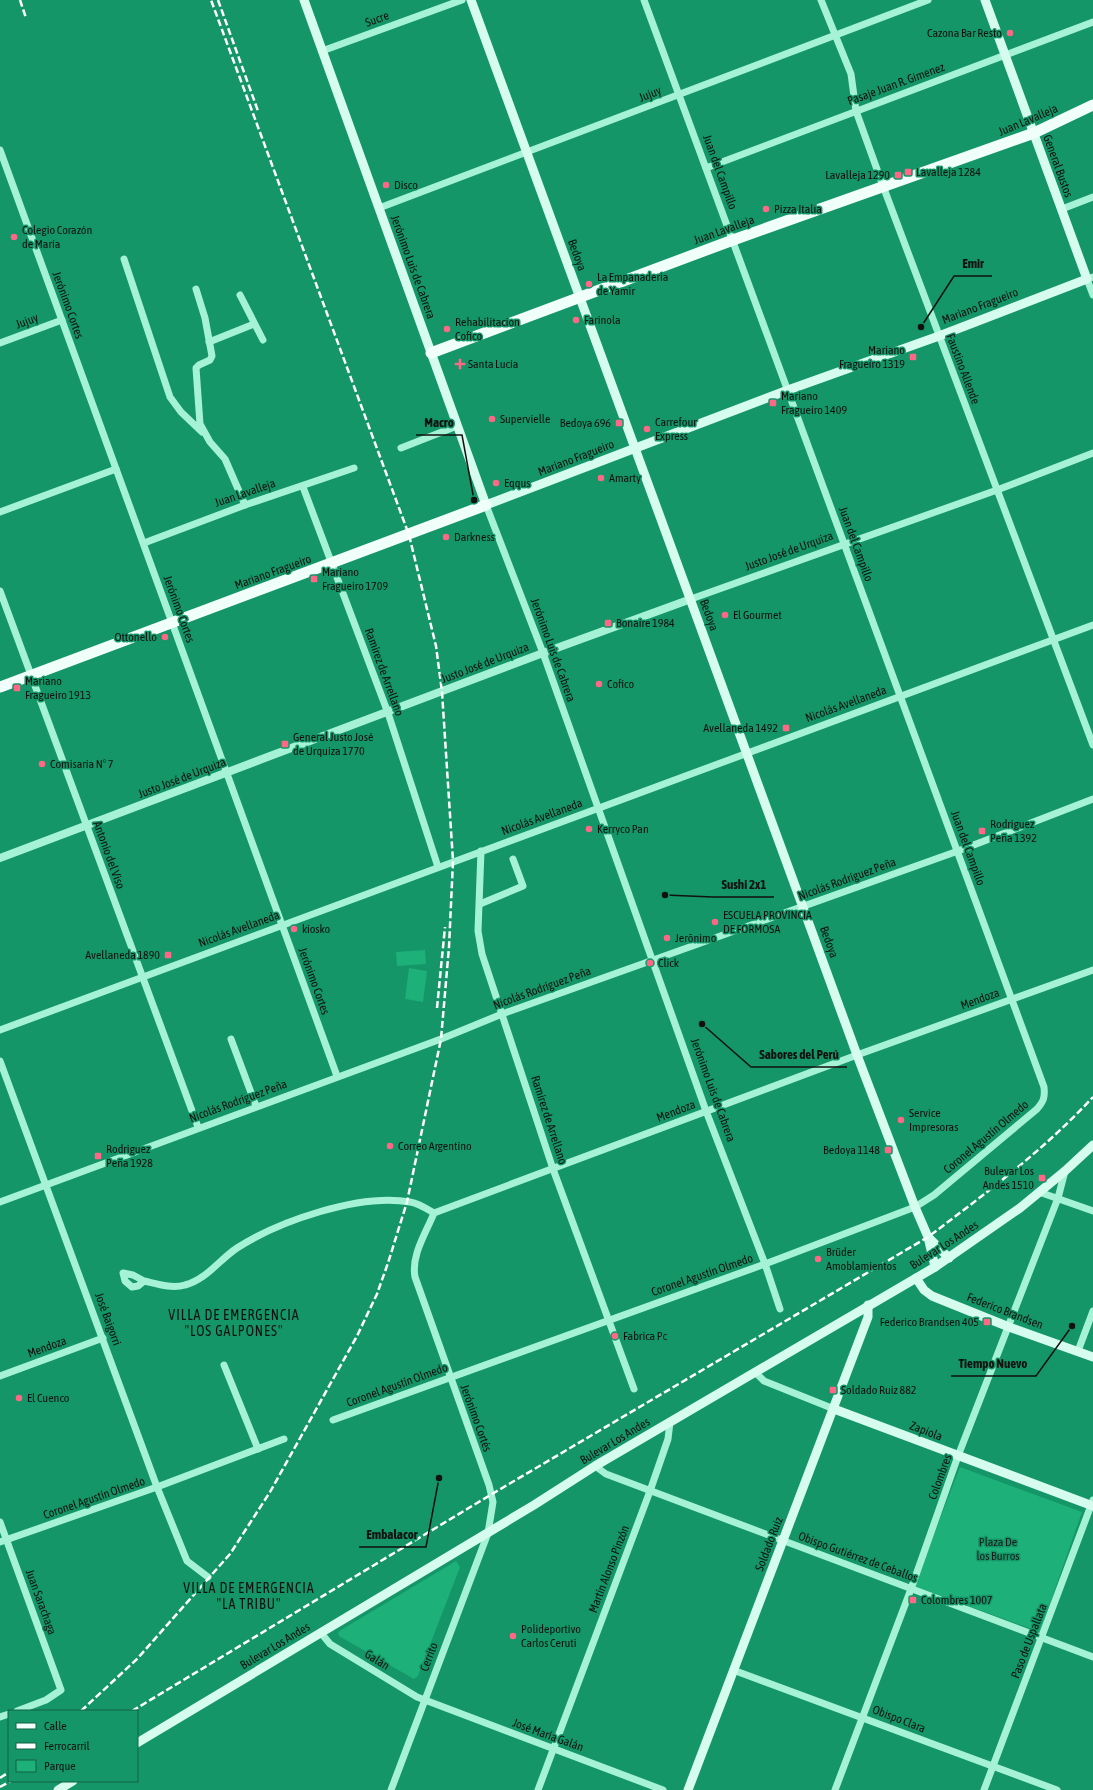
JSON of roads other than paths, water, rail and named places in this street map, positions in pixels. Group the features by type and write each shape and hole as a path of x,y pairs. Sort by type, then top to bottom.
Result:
{"main road":[{"name":"Jerónimo Luis de Cabrera","path":"304,0 486,506"},
{"name":"Bedoya","path":"471,0 858,1055 915,1207 928,1237 935,1267"},
{"name":"General Bustos","path":"985,0 1062,209 1090,278"},
{"name":"Juan Lavalleja","path":"431,353 733,240 1034,133 1093,105"},
{"name":"Mariano Fragueiro","path":"0,687 332,564 788,390 939,336 1090,278"},
{"name":"Bulevar Los Andes","path":"138,1742 488,1533 595,1466 935,1267 1020,1208 1065,1171 1093,1145"},
{"name":"Bedoya","path":"928,1237 949,1258"},
{"name":"Federico Brandsen","path":"916,1278 924,1290 932,1296 1009,1327 1093,1357"},
{"name":"Soldado Ruiz","path":"688,1790 834,1409 868,1317 868,1305"},
{"name":"Zapiola","path":"834,1409 958,1456 1092,1504"},
{"path":"58,1790 71,1782"}],"street":[{"name":"Sucre","path":"322,50 462,0"},
{"name":"Juan del Campillo","path":"644,0 958,851 1044,1087 1045,1096"},
{"name":"Faustino Allende","path":"821,0 851,74 856,111 883,186 1093,745"},
{"name":"Jujuy","path":"379,208 928,0"},
{"name":"Pasaje Juan R. Gimenez","path":"706,168 1093,22"},
{"name":"Jerónimo Cortes","path":"0,150 3,169 62,320 337,1076"},
{"path":"1062,209 1093,197"},
{"path":"124,259 170,397 181,412 205,435"},
{"name":"General Bustos","path":"1090,278 1093,295"},
{"path":"196,289 205,318 212,356 210,360 196,368 200,424 213,447 225,459 245,505"},
{"path":"240,295 263,340"},
{"name":"Jujuy","path":"0,343 62,320"},
{"path":"209,342 254,324"},
{"path":"401,448 458,426"},
{"name":"Justo José de Urquiza","path":"0,858 227,774 543,653 997,490 1093,453"},
{"name":"Juan Lavalleja","path":"144,543 245,505 354,468"},
{"path":"0,512 116,469"},
{"name":"Ramírez de Arrellano","path":"303,486 388,713 438,867"},
{"name":"Jerónimo Luis de Cabrera","path":"486,506 543,653 706,1111 766,1264 780,1309"},
{"name":"Antonio del Viso","path":"0,591 198,1127"},
{"name":"Nicolás Avellaneda","path":"0,1030 1093,625"},
{"name":"Nicolás Rodríguez Peña","path":"0,1202 198,1127 440,1039 502,1014 958,851 1093,799"},
{"name":"Ramírez de Arrellano","path":"481,851 479,941 482,954 553,1169 634,1389"},
{"path":"480,904 523,886 514,858"},
{"name":"Mendoza","path":"434,1213 706,1111 1093,970"},
{"path":"231,1039 256,1106"},
{"name":"José Baigorri","path":"0,1060 157,1487 187,1561 208,1577"},
{"name":"Coronel Agustín Olmedo","path":"333,1420 766,1264 915,1207 934,1195 1037,1109 1043,1102 1045,1096"},
{"name":"Colombres","path":"835,1790 911,1589 958,1456 1058,1198 1065,1171"},
{"path":"1039,1192 1093,1211"},
{"path":"144,1281 174,1287 186,1285 203,1277 236,1249 260,1234 314,1214 358,1203 384,1200 411,1202 434,1213"},
{"name":"Jerónimo Cortés","path":"434,1213 416,1255 413,1266 415,1277 492,1494 492,1516 488,1533"},
{"path":"1078,1351 1093,1311"},
{"name":"Mendoza","path":"0,1376 103,1338"},
{"path":"224,1364 258,1449"},
{"name":"Zapiola","path":"755,1372 764,1381 834,1409"},
{"name":"Martín Alonso Pinzón","path":"538,1790 650,1491 668,1438 670,1422"},
{"name":"Coronel Agustín Olmedo","path":"4,1541 157,1487 284,1439"},
{"name":"Obispo Gutiérrez de Ceballos","path":"595,1466 606,1474 650,1491 1093,1657"},
{"name":"Paso de Uspallata","path":"984,1790 1092,1504"},
{"name":"Juan Sarachaga","path":"0,1522 4,1541 61,1690 46,1700 20,1710"},
{"name":"Cerrito","path":"391,1790 488,1533"},
{"name":"Galán","path":"321,1633 330,1644 416,1697 425,1701"},
{"name":"Obispo Clara","path":"733,1670 1057,1790"},
{"name":"José María Galán","path":"425,1701 663,1790"}],"railway":[{"path":"20,0 26,18"},
{"path":"82,1710 137,1659 230,1554 270,1492 357,1336 377,1294 407,1202 441,1039 449,947 453,861 442,692 436,646 409,535 211,0"},
{"path":"218,0 258,111"},
{"path":"437,1008 445,927"},
{"path":"134,1710 492,1494 928,1237 1014,1171 1055,1135 1093,1097"},
{"path":"0,1778 8,1773"},
{"path":"0,1787 9,1782"}],"place":[{"name":"Cazona Bar Resto","path":"1010,33"},
{"name":"Lavalleja 1284","path":"908,172"},
{"name":"Lavalleja 1290","path":"898,175"},
{"name":"Disco","path":"386,185"},
{"name":"Pizza Italia","path":"766,209"},
{"name":"Colegio Corazón de María","path":"14,237"},
{"name":"La Empanadería de Yamir","path":"589,284"},
{"name":"Farinola","path":"576,320"},
{"name":"Emir","path":"921,327"},
{"name":"Rehabilitacion Cofico","path":"447,329"},
{"name":"Mariano Fragueiro 1319","path":"913,357"},
{"name":"Santa Lucía","path":"460,364"},
{"name":"Mariano Fragueiro 1409","path":"773,403"},
{"name":"Supervielle","path":"492,419"},
{"name":"Bedoya 696","path":"619,423"},
{"name":"Carrefour Express","path":"647,429"},
{"name":"Amarty","path":"601,478"},
{"name":"Eqqus","path":"496,483"},
{"name":"Macro","path":"474,500"},
{"name":"Darkness","path":"446,537"},
{"name":"Mariano Fragueiro 1709","path":"314,579"},
{"name":"El Gourmet","path":"725,615"},
{"name":"Bonaire 1984","path":"608,623"},
{"name":"Ottonello","path":"165,637"},
{"name":"Cofico","path":"599,684"},
{"name":"Mariano Fragueiro 1913","path":"17,688"},
{"name":"Avellaneda 1492","path":"786,728"},
{"name":"General Justo José de Urquiza 1770","path":"285,744"},
{"name":"Comisaría N° 7","path":"42,764"},
{"name":"Kerryco Pan","path":"589,829"},
{"name":"Rodriguez Peña 1392","path":"982,831"},
{"name":"Sushi 2x1","path":"665,895"},
{"name":"ESCUELA PROVINCIA DE FORMOSA","path":"715,922"},
{"name":"kiosko","path":"294,929"},
{"name":"Jerōnimo","path":"667,938"},
{"name":"Avellaneda 1890","path":"168,955"},
{"name":"Click","path":"650,963"},
{"name":"Sabores del Perú","path":"702,1024"},
{"name":"Service Impresoras","path":"901,1120"},
{"name":"Correo Argentino","path":"390,1146"},
{"name":"Bedoya 1148","path":"888,1150"},
{"name":"Rodriguez Peña 1928","path":"98,1156"},
{"name":"Bulevar Los Andes 1510","path":"1042,1178"},
{"name":"Brüder Amoblamientos","path":"818,1259"},
{"name":"Federico Brandsen 405","path":"987,1322"},
{"name":"Tiempo Nuevo","path":"1072,1326"},
{"name":"Fabrica Pc","path":"615,1336"},
{"name":"Soldado Ruiz 882","path":"833,1390"},
{"name":"El Cuenco","path":"19,1398"},
{"name":"Embalacor","path":"439,1478"},
{"name":"Colombres 1007","path":"913,1600"},
{"name":"Polideportivo Carlos Ceruti","path":"513,1636"}],"district":[{"name":"VILLA DE EMERGENCIA \"LOS GALPONES\"","path":"234,1324"},
{"name":"VILLA DE EMERGENCIA \"LA TRIBU\"","path":"249,1596"}],"park label":[{"name":"Plaza De los Burros","path":"998,1549"}]}
